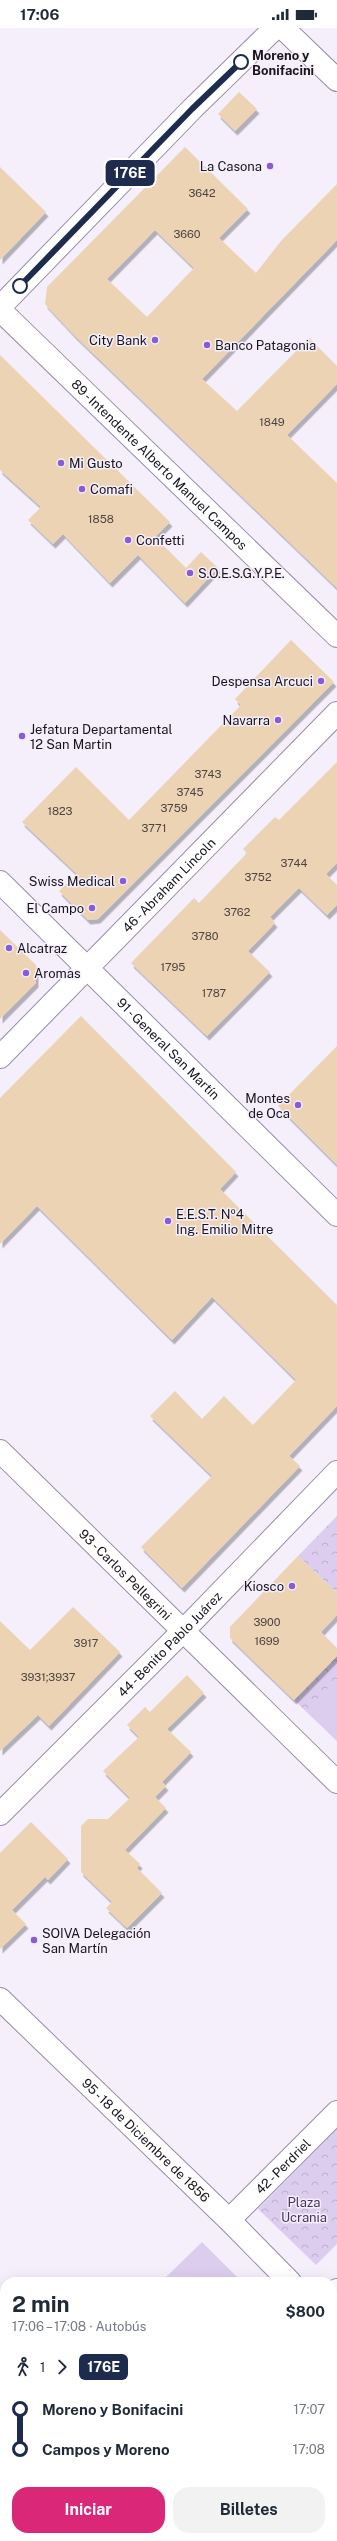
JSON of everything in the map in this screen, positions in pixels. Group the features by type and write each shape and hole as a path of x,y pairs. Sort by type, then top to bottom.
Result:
{"street":[{"path":"0,308 192,109 275,28"},
{"path":"283,28 337,80"},
{"name":"89 - Intendente Alberto Manuel Campos","path":"0,308 337,636"},
{"name":"46 - Abraham Lincoln","path":"0,1057 337,714"},
{"name":"91 - General San Martín","path":"0,882 337,1215"},
{"name":"93 - Carlos Pellegrini","path":"0,1451 184,1630 337,1782"},
{"name":"44 - Benito Pablo Juárez","path":"0,1814 184,1630 337,1472"},
{"name":"95 - 18 de Diciembre de 1856","path":"0,1999 229,2220 285,2277"},
{"name":"42 - Perdriel","path":"229,2220 337,2112"}],"green space":[{"path":"337,1516 337,1593 298,1556"},
{"path":"337,1656 337,1741 294,1700"},
{"path":"337,1679 337,1741 306,1710"},
{"name":"Plaza Ucrania","path":"337,2129 337,2244 316,2265 258,2209"},
{"path":"202,2242 237,2277 166,2277"}],"building":[{"path":"239,92 257,109 235,131 218,114"},
{"path":"185,147 248,209 219,238 256,273 281,241 337,184 337,240 202,379 237,411 309,338 337,366 337,384 287,435 337,483 337,588 74,335 45,304 47,287","holes":["155,230 194,268 147,317 107,279"]},
{"path":"0,167 46,212 0,260"},
{"path":"0,355 170,522 155,537 186,568 201,552 218,568 185,603 138,555 110,583 63,534 53,544 28,520 41,507 0,470"},
{"path":"291,640 334,682 98,919 88,920 59,891 77,874 22,822 76,767 129,820 241,705 235,699"},
{"path":"337,762 337,863 326,874 337,885 337,905 327,915 299,888 270,917 275,923 248,951 270,972 207,1036 131,963 194,898 199,903 247,853 243,849 275,817 279,820"},
{"path":"0,930 36,965 36,983 0,1019"},
{"name":"E.E.S.T. Nº4 Ing. Emilio Mitre","path":"81,1016 236,1172 220,1189 337,1305 337,1406 289,1456 300,1466 182,1588 141,1547 212,1476 150,1416 175,1391 202,1419 224,1396 253,1425 296,1380 212,1297 172,1340 37,1206 0,1244 0,1098"},
{"path":"337,1046 337,1165 278,1106"},
{"path":"298,1556 337,1593 337,1615 321,1632 337,1648 337,1656 294,1700 230,1638 230,1627"},
{"path":"73,1607 120,1652 49,1726 38,1715 0,1751 0,1621 30,1650"},
{"path":"187,1675 204,1693 167,1729 191,1752 162,1782 166,1786 155,1797 166,1808 125,1850 140,1864 137,1868 162,1893 127,1928 106,1908 112,1902 81,1872 81,1826 88,1819 108,1819 130,1798 103,1771 139,1737 127,1725 145,1707 150,1712"},
{"path":"31,1822 68,1859 48,1880 45,1877 12,1910 26,1924 0,1949 0,1853"}],"bus line":[{"name":"176E","path":"20,286 192,109 241,62"}],"place":[{"name":"Moreno y Bonifacini","path":"241,62"},
{"name":"La Casona","path":"270,166"},
{"name":"City Bank","path":"155,340"},
{"name":"Banco Patagonia","path":"207,345"},
{"name":"Mi Gusto","path":"61,463"},
{"name":"Comafi","path":"82,489"},
{"name":"Confetti","path":"128,540"},
{"name":"S.O.E.S.G.Y.P.E.","path":"190,573"},
{"name":"Despensa Arcuci","path":"321,681"},
{"name":"Navarra","path":"278,720"},
{"name":"Jefatura Departamental 12 San Martin","path":"22,736"},
{"name":"Swiss Medical","path":"123,881"},
{"name":"El Campo","path":"92,908"},
{"name":"Alcatraz","path":"9,948"},
{"name":"Aromas","path":"26,973"},
{"name":"Montes de Oca","path":"298,1105"},
{"name":"E.E.S.T. Nº4 Ing. Emilio Mitre","path":"168,1221"},
{"name":"Kiosco","path":"292,1586"},
{"name":"SOIVA Delegación San Martín","path":"34,1940"}]}
